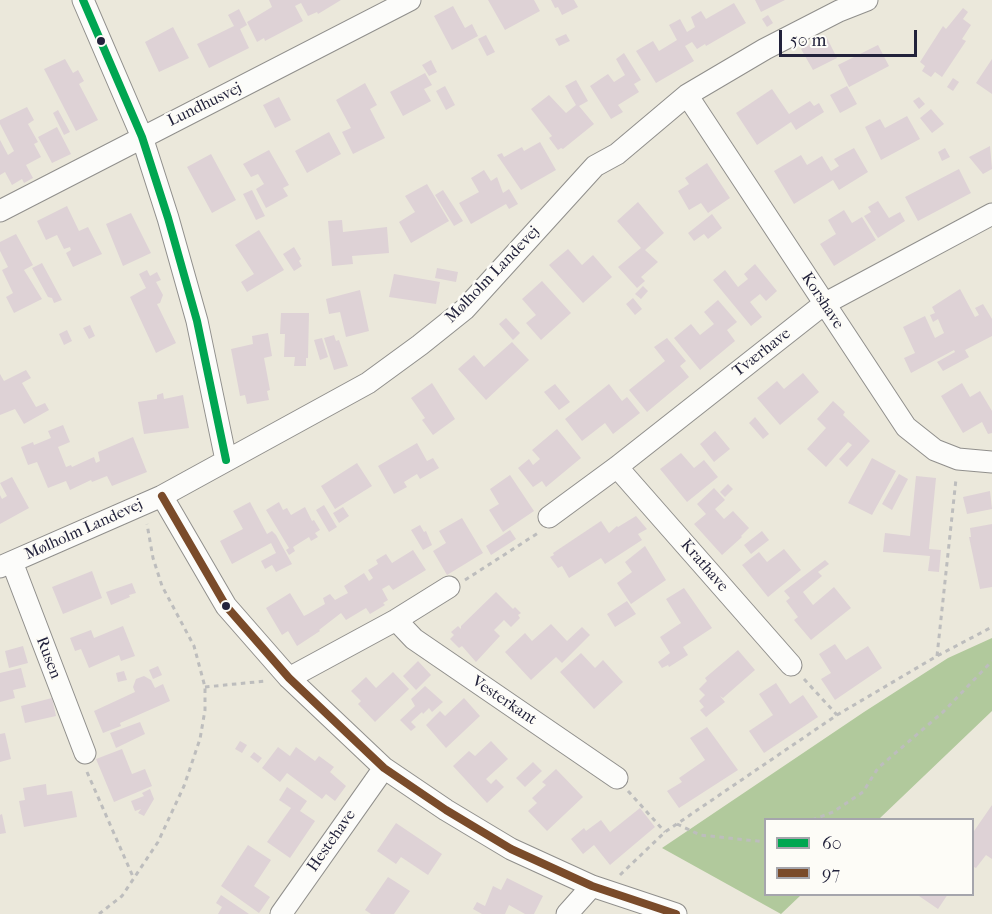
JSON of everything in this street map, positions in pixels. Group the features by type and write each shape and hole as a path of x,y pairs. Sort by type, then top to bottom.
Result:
{"street":[{"path":"83,0 142,137 168,218 197,321 226,460"},
{"name":"Lundhusvej","path":"0,211 410,0"},
{"name":"Mølholm Landevej","path":"6,564 153,500 368,383 465,309 595,166 617,154 687,95 837,5 867,0"},
{"name":"Korshave","path":"687,95 906,428 935,450 958,459 992,462"},
{"name":"Tværhave","path":"549,517 617,468 824,304 992,214"},
{"name":"Krathave","path":"617,468 791,665"},
{"path":"153,500 226,606 289,678 384,768 446,810 511,849 592,886 676,914"},
{"name":"Rusen","path":"6,564 85,753"},
{"path":"289,678 396,620 449,586"},
{"name":"Vesterkant","path":"396,620 414,639 617,778"},
{"name":"Hestehave","path":"281,914 384,768"},
{"path":"567,914 592,886"}],"path":[{"path":"938,656 958,459"},
{"path":"99,914 122,896 158,842 184,786 200,739 205,710 205,687 194,646 162,586 153,558 153,500"},
{"path":"449,586 458,584 541,531 549,517"},
{"path":"592,886 615,880 665,832 837,715 992,627"},
{"path":"815,818 833,812 863,792 878,768 943,712 992,662"},
{"path":"791,665 837,715"},
{"path":"205,687 289,678"},
{"path":"85,753 83,761 134,879"},
{"path":"617,778 665,832"},
{"path":"677,824 699,835 764,842"}],"green space":[{"path":"992,638 992,711 880,818 764,818 764,896 800,896 781,914 662,848 864,712 948,658"}],"building":[{"path":"269,0 341,0 318,14 317,12 308,16 301,3 295,6 303,21 265,41 264,38 257,42 247,22 272,7"},
{"path":"488,0 534,0 540,11 505,30"},
{"path":"551,0 574,0 578,7 562,15"},
{"path":"755,0 785,0 761,12"},
{"path":"734,3 746,23 706,46 705,44 697,49 692,42 685,46 694,61 656,83 636,51 653,41 659,51 677,40 669,25 680,19 687,32 695,27 691,17 701,11 706,19"},
{"path":"453,6 465,28 472,24 478,36 452,50 434,16"},
{"path":"963,8 968,12 963,19 971,25 962,39 966,41 942,77 935,72 931,77 922,71 925,66 920,62 943,26 946,29"},
{"path":"239,9 247,25 240,29 249,48 209,68 197,44 234,26 228,15"},
{"path":"768,15 773,23 767,27 762,19"},
{"path":"173,27 189,58 159,72 145,42"},
{"path":"566,34 570,41 559,46 555,39"},
{"path":"486,35 495,52 487,56 478,39"},
{"path":"826,36 837,58 813,70 801,49"},
{"path":"878,45 889,66 849,87 838,65"},
{"path":"624,53 641,80 634,84 639,92 618,105 623,112 611,119 590,86 608,74 614,82 625,75 616,59"},
{"path":"65,59 73,73 78,70 84,81 79,84 98,120 76,131 44,69"},
{"path":"992,59 992,94 976,83"},
{"path":"431,60 437,72 429,76 422,65"},
{"path":"425,73 432,85 424,89 431,101 403,116 390,92"},
{"path":"953,78 959,82 953,91 947,87"},
{"path":"576,80 588,101 579,106 594,124 563,149 558,150 549,138 552,136 531,109 549,95 566,113 576,105 565,86"},
{"path":"365,83 377,105 370,109 385,138 353,154 342,132 351,128 336,100"},
{"path":"445,86 455,105 446,110 436,91"},
{"path":"847,86 857,104 840,113 830,95"},
{"path":"772,89 789,114 810,101 814,106 819,103 824,112 796,130 791,122 757,145 736,113"},
{"path":"279,97 291,120 275,128 263,105"},
{"path":"919,97 925,104 919,109 913,101"},
{"path":"27,107 34,120 28,124 38,142 34,144 41,157 26,165 33,178 24,183 22,179 12,185 5,172 0,175 0,140 8,155 14,151 0,120"},
{"path":"931,109 944,124 932,133 920,118"},
{"path":"58,110 70,132 64,135 53,113"},
{"path":"907,116 920,139 881,160 865,127 880,119 885,128"},
{"path":"57,127 71,154 52,163 38,137"},
{"path":"329,132 341,154 307,173 295,151"},
{"path":"540,142 556,170 521,190 497,155 502,153 504,157 522,147 524,151"},
{"path":"990,146 992,169 983,174 969,157"},
{"path":"854,148 868,172 839,190 833,180 794,204 774,171 801,155 807,165 822,156 831,171 839,166 834,159"},
{"path":"945,148 950,157 942,161 938,152"},
{"path":"269,150 289,185 283,188 288,196 266,208 256,189 264,184 258,174 251,177 243,164"},
{"path":"211,154 236,200 212,213 187,167"},
{"path":"707,163 730,198 708,213 701,203 689,210 678,191 689,184 685,178"},
{"path":"959,169 971,193 918,221 905,197"},
{"path":"484,170 491,181 497,177 503,193 509,189 518,204 509,209 506,204 471,224 459,203 479,192 471,178"},
{"path":"427,184 449,221 411,243 399,222 415,212 405,196"},
{"path":"252,190 265,216 256,220 243,194"},
{"path":"443,190 463,221 454,226 435,195"},
{"path":"878,201 889,218 900,212 905,221 878,238 864,216 871,212 868,207"},
{"path":"638,202 664,233 645,250 658,262 641,277 645,281 637,288 618,267 641,248 617,221"},
{"path":"67,206 79,231 88,227 102,254 73,267 66,253 71,250 70,247 64,249 57,235 46,240 37,221"},
{"path":"844,210 852,223 862,217 876,240 834,266 820,244 836,234 828,220"},
{"path":"131,213 151,253 123,266 106,224"},
{"path":"712,214 722,228 708,239 704,234 694,241 688,233"},
{"path":"342,220 343,232 387,227 389,253 352,256 353,264 332,266 328,221"},
{"path":"259,230 284,270 247,292 241,282 254,274 235,245"},
{"path":"16,234 33,265 24,270 42,299 14,313 6,297 13,293 2,270 8,267 0,251 0,242"},
{"path":"294,247 302,266 294,271 283,254"},
{"path":"568,249 582,265 593,255 612,277 583,303 549,265"},
{"path":"42,263 62,300 54,303 52,298 48,297 32,268"},
{"path":"755,264 777,291 766,301 760,294 750,302 762,317 751,326 713,280 725,270 738,287 748,279 744,274"},
{"path":"437,268 458,272 456,282 435,278"},
{"path":"147,270 150,276 157,272 161,280 156,282 163,295 160,303 157,304 176,343 156,353 130,297 146,288 139,274"},
{"path":"394,274 440,282 436,304 389,297"},
{"path":"542,281 571,313 541,340 526,323 536,315 522,299"},
{"path":"643,286 648,291 641,299 635,294"},
{"path":"960,289 975,317 979,315 975,308 983,304 992,319 992,336 965,350 969,357 943,371 937,362 955,352 954,350 911,373 904,358 915,353 903,327 925,316 935,338 944,333 938,319 933,322 930,315 935,313 932,307"},
{"path":"360,290 369,331 346,337 340,312 329,314 326,299"},
{"path":"633,298 642,309 635,315 626,304"},
{"path":"718,300 737,322 727,330 735,341 700,370 674,338 691,324 700,335 714,324 704,312"},
{"path":"281,313 309,313 306,366 294,366 295,357 284,357 285,334 280,334"},
{"path":"506,318 520,333 513,340 499,324"},
{"path":"90,325 95,336 89,339 83,328"},
{"path":"67,330 72,341 64,345 59,334"},
{"path":"268,333 272,356 264,358 270,390 267,391 269,400 247,404 245,395 240,396 231,349 253,344 252,336"},
{"path":"334,335 336,341 339,340 348,366 334,370 324,338"},
{"path":"322,338 328,357 320,360 314,340"},
{"path":"667,338 686,361 680,366 689,377 647,412 629,390 665,361 654,347"},
{"path":"512,342 529,360 486,400 458,369 474,355 484,367"},
{"path":"26,370 31,378 22,383 36,407 45,403 49,410 24,424 15,409 0,415 0,374 4,381"},
{"path":"803,373 819,392 780,425 757,398 777,381 784,389"},
{"path":"432,383 455,419 433,435 422,420 425,418 411,398"},
{"path":"962,383 970,397 980,391 992,411 992,433 988,434 982,422 963,433 941,396"},
{"path":"555,384 570,402 559,410 544,392"},
{"path":"609,384 622,401 627,397 640,413 613,434 605,423 582,441 565,419"},
{"path":"163,393 164,399 183,395 189,428 144,434 138,402 157,399 157,395"},
{"path":"833,401 845,412 843,415 870,441 847,467 839,459 852,445 848,442 826,467 807,449 826,428 817,419"},
{"path":"755,417 769,434 763,439 749,423"},
{"path":"63,425 70,442 58,447 66,467 71,465 72,467 94,457 96,463 100,461 98,452 133,437 147,472 112,486 107,476 92,482 91,480 70,490 66,481 48,488 37,462 28,465 21,447 33,442 34,445 51,438 48,431"},
{"path":"557,429 581,458 546,487 542,481 533,487 518,468 529,459 533,465 540,459 532,450"},
{"path":"715,431 730,449 714,462 700,444"},
{"path":"417,443 427,461 433,458 439,468 420,479 417,474 404,482 407,487 394,494 378,466"},
{"path":"681,453 694,468 704,460 718,477 687,502 660,469"},
{"path":"872,458 896,471 872,515 848,503"},
{"path":"357,463 372,486 335,509 321,486"},
{"path":"899,474 908,479 892,510 882,504"},
{"path":"510,475 534,511 503,532 489,510 499,504 490,489"},
{"path":"916,476 936,478 929,549 941,550 939,572 928,571 930,556 883,552 885,533 910,536"},
{"path":"12,477 29,508 0,524 0,495 2,499 7,496 0,483"},
{"path":"728,484 733,489 725,497 720,492"},
{"path":"714,488 725,500 715,509 724,519 733,511 749,528 722,555 694,524 706,514 697,504"},
{"path":"990,491 992,509 967,514 963,497"},
{"path":"250,502 267,534 272,531 276,535 292,564 276,572 272,565 265,569 261,561 276,553 271,543 232,564 220,541 243,529 233,511"},
{"path":"279,502 283,510 287,508 291,515 305,507 320,530 315,533 318,537 311,541 309,537 293,547 295,551 289,555 286,550 289,548 266,510"},
{"path":"324,505 337,527 329,532 316,510"},
{"path":"343,507 349,516 339,523 333,513"},
{"path":"636,516 647,529 638,534 642,540 605,564 601,558 569,578 562,566 558,568 550,557 601,521 609,533"},
{"path":"462,518 483,553 447,575 433,551 446,543 439,531"},
{"path":"992,524 992,587 980,589 969,537 971,537 970,528"},
{"path":"420,525 424,532 426,531 432,545 423,550 411,530"},
{"path":"510,530 516,539 491,555 486,546"},
{"path":"762,531 769,540 751,554 744,545"},
{"path":"645,546 666,580 631,604 617,583 632,572 625,562"},
{"path":"784,549 801,570 768,597 742,565 759,552 767,562"},
{"path":"413,550 426,570 393,590 389,585 382,589 388,600 383,603 385,605 370,614 366,608 346,620 341,613 320,631 297,646 288,631 282,635 266,608 290,593 304,616 325,604 323,598 330,594 335,600 348,593 344,586 364,573 369,581 373,578 368,570 378,564 376,560 386,554 392,563"},
{"path":"825,560 829,564 818,572 822,576 803,592 813,605 834,587 851,608 811,640 794,620 798,617 786,601 790,598 784,591"},
{"path":"92,571 102,598 63,614 52,587"},
{"path":"132,583 136,593 111,605 106,592"},
{"path":"684,588 712,628 683,647 688,655 669,667 668,665 662,668 658,662 670,653 660,637 681,623 666,599"},
{"path":"496,592 513,609 515,607 521,613 518,615 520,618 511,627 504,620 494,630 500,636 476,662 462,646 459,648 450,639 454,635 451,632 458,626 461,629 461,626"},
{"path":"627,601 636,614 615,627 607,614"},
{"path":"551,624 567,641 582,627 590,635 562,663 556,657 531,680 505,652 525,633 532,641"},
{"path":"123,626 135,656 121,661 119,655 89,668 81,649 75,651 70,638 91,630 94,638"},
{"path":"835,644 846,660 868,646 882,668 835,700 821,679 831,673 819,654"},
{"path":"23,646 28,663 9,668 5,651"},
{"path":"738,650 755,670 723,698 720,696 725,702 706,717 700,710 704,707 699,701 705,695 699,689 707,681 705,678"},
{"path":"581,653 595,668 603,660 623,682 594,709 560,672"},
{"path":"418,661 431,675 416,690 403,676"},
{"path":"158,666 162,675 153,679 149,670"},
{"path":"21,668 26,687 13,690 15,698 0,702 0,673"},
{"path":"124,671 127,680 118,682 116,673"},
{"path":"393,672 409,689 375,722 358,704 361,701 351,691 366,677 376,688"},
{"path":"144,676 151,680 155,688 163,684 170,701 103,733 94,711 135,692 133,687 136,679"},
{"path":"776,683 790,704 803,695 818,717 764,753 749,731 773,715 759,694"},
{"path":"425,686 443,702 432,712 429,708 423,714 422,712 411,722 416,727 411,731 400,720 415,706 411,699"},
{"path":"52,698 56,716 25,723 21,706"},
{"path":"464,698 480,716 446,748 426,725 440,711 445,716"},
{"path":"140,722 145,734 116,748 110,733"},
{"path":"707,727 738,770 679,808 667,791 682,782 679,778 705,760 690,738"},
{"path":"5,733 11,759 0,762 0,734"},
{"path":"240,741 247,745 242,753 235,749"},
{"path":"491,741 508,759 486,779 491,784 496,779 504,787 487,803 453,766 469,751 475,756"},
{"path":"278,747 290,756 296,747 315,761 319,756 334,767 330,772 346,786 335,801 326,794 322,799 287,773 280,782 262,768"},
{"path":"122,749 132,774 145,769 152,786 114,802 96,759"},
{"path":"254,752 262,758 258,763 250,757"},
{"path":"533,762 542,771 525,787 516,778"},
{"path":"556,769 583,797 547,831 528,811 537,803 532,798 546,785 542,782"},
{"path":"46,784 47,795 72,791 77,817 24,827 19,801 25,800 23,788"},
{"path":"287,787 307,801 300,811 315,821 290,858 267,842 291,808 279,800"},
{"path":"150,789 154,799 144,816 138,813 141,809 135,811 131,801 144,796 142,793"},
{"path":"992,805 992,859 986,855 976,868 974,867 974,831"},
{"path":"640,808 655,827 610,865 594,845 583,854 571,839 584,828 586,831 601,820 610,832"},
{"path":"2,814 6,833 0,834 0,815"},
{"path":"396,823 442,854 428,875 401,857 396,864 377,851"},
{"path":"248,845 271,860 254,886 270,897 259,913 221,886"},
{"path":"388,877 410,891 394,914 371,914 365,910"},
{"path":"507,878 543,896 534,914 525,914 509,905 505,914 482,914 473,909 477,902 485,906 493,886 501,890"},
{"path":"221,895 249,914 218,914 222,907 216,903"},
{"path":"919,896 947,896 938,909"}],"transit line":[{"name":"60","path":"83,0 142,137 168,218 197,321 226,460"},
{"name":"97","path":"162,496 226,606 289,678 384,768 446,810 511,849 592,886 676,914"}]}
